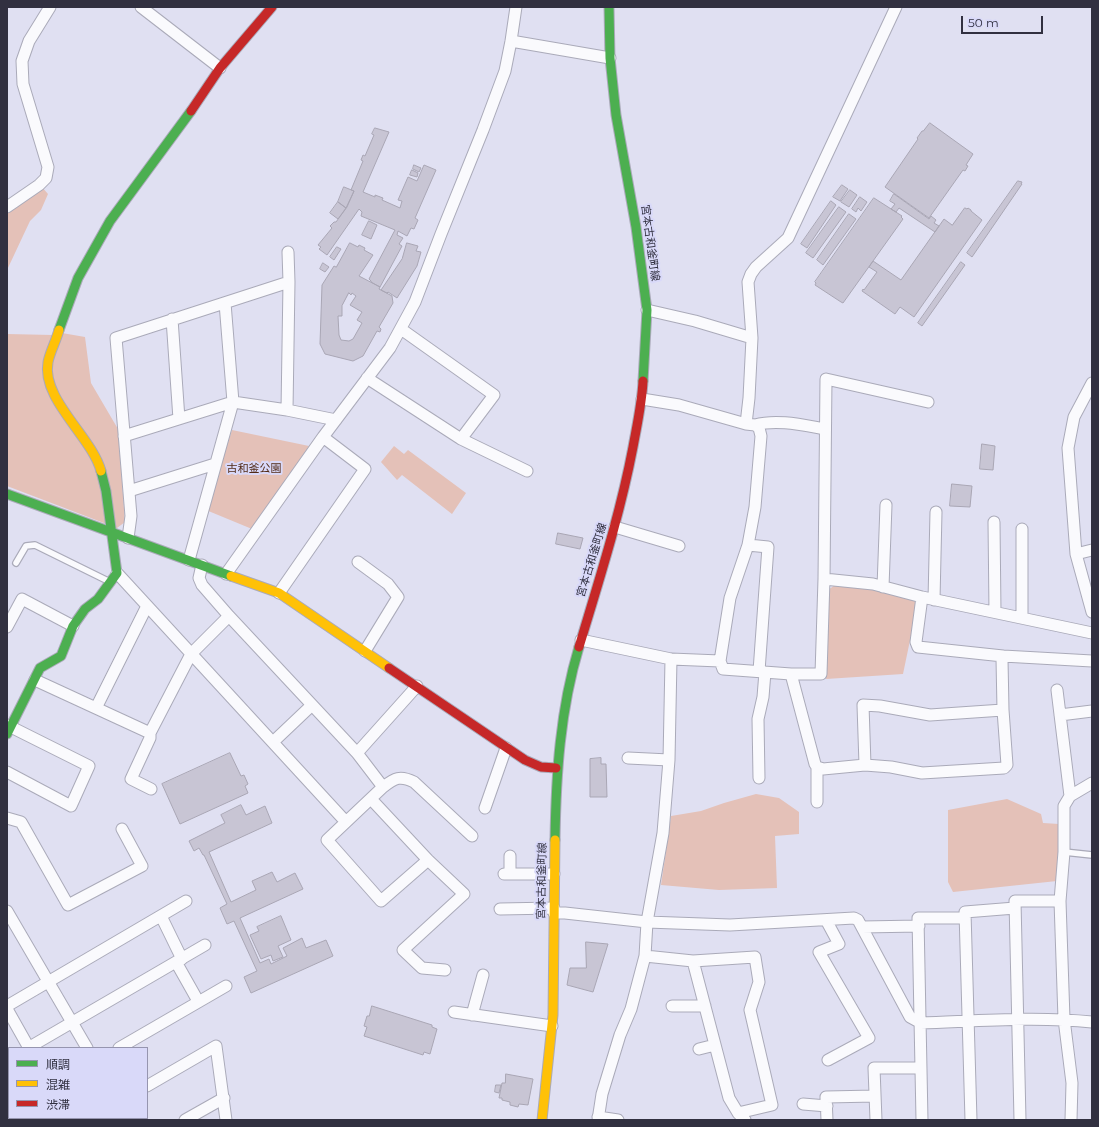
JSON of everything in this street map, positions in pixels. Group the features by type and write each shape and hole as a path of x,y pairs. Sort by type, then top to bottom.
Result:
{"street":[{"path":"7,206 39,185 46,178 48,167 23,84 22,61 29,41 50,7"},
{"path":"141,7 220,68"},
{"path":"7,772 71,806 89,766 8,729 40,668 61,656 73,626 85,609 98,599 116,573 117,566 106,491 99,465 65,413 54,393 49,380 48,363 78,278 110,221 182,124 220,68 272,7"},
{"path":"226,574 323,437 390,348 415,302 440,234 483,130 505,71 516,7"},
{"name":"宮本古和釜町線","path":"542,1120 552,1026 556,768 572,671 580,640 615,527 629,468 642,399 647,310 636,227 616,115 610,58 609,7"},
{"path":"750,425 749,398 752,338 748,282 756,267 788,238 896,7"},
{"path":"511,41 610,58"},
{"path":"287,410 288,252"},
{"path":"128,538 131,516 116,338 289,282"},
{"path":"189,560 233,402 225,303"},
{"path":"647,310 695,321 752,338"},
{"path":"172,319 179,419"},
{"path":"401,329 494,395 461,439"},
{"path":"367,378 461,439 527,471"},
{"path":"642,399 679,406 759,428 761,436 755,507 748,545 730,598 720,661 723,669 791,674 821,674 824,579 826,379 928,402"},
{"path":"1092,383 1074,417 1068,448 1076,554 1092,612"},
{"path":"124,436 233,402 287,410 336,420"},
{"path":"750,425 766,422 799,424 825,429"},
{"path":"279,593 365,469 323,437"},
{"path":"129,491 215,464"},
{"path":"7,494 279,593 506,748 532,764 541,767 556,768"},
{"path":"883,586 886,505"},
{"path":"934,600 936,512"},
{"path":"994,522 994,612"},
{"path":"615,527 679,546"},
{"path":"1022,528 1022,618"},
{"path":"748,545 768,547 762,671 763,697 758,719 759,778"},
{"path":"1076,554 1092,550"},
{"path":"358,562 388,584 398,597 365,651"},
{"path":"202,565 199,578 202,585 312,706 357,753 383,787"},
{"path":"116,573 346,822"},
{"path":"824,579 883,586 934,600 1092,633"},
{"path":"922,597 916,642 918,647 1003,656 1092,661"},
{"path":"7,627 22,599 73,626"},
{"path":"96,708 147,606"},
{"path":"151,789 131,779 150,738 150,734 191,654 229,616"},
{"path":"580,640 671,659 720,661"},
{"path":"817,767 822,768 865,765 891,767 922,773 1004,768 1007,765 1003,710 1003,656"},
{"path":"618,1120 598,1119 602,1094 620,1035 631,1009 645,956 647,922 663,833 669,760 671,659"},
{"path":"791,674 817,767 817,802"},
{"path":"35,680 150,734"},
{"path":"357,753 417,686"},
{"path":"1057,690 1070,796"},
{"path":"865,765 863,705 880,706 930,715 1003,710"},
{"path":"273,742 312,706"},
{"path":"1060,715 1092,711"},
{"path":"485,808 506,748"},
{"path":"628,758 669,760"},
{"path":"428,860 381,901 327,840 383,787 392,780 400,778 406,778 414,782 472,836"},
{"path":"1071,1120 1072,1083 1064,1019 1060,901 1064,852 1064,806 1070,796 1092,783"},
{"path":"371,799 428,860 464,894 403,950 422,968 445,970"},
{"path":"7,818 21,822 68,905 142,866 122,829"},
{"path":"510,856 507,874 554,874"},
{"path":"27,1047 7,1007 186,900"},
{"path":"1020,1120 1016,1019 1015,901 1060,901"},
{"path":"971,1120 965,912 1015,908"},
{"path":"500,909 554,910 647,922 730,925 854,918 858,920 862,927 910,1017 921,1022 1016,1019 1064,1019 1092,1022"},
{"path":"7,911 86,1047"},
{"path":"161,916 198,1001"},
{"path":"922,1120 918,918 965,918"},
{"path":"826,920 839,944 820,952 869,1038 828,1060"},
{"path":"862,927 919,926"},
{"path":"30,1047 206,945"},
{"path":"645,956 693,961 755,957 759,982 750,1010 772,1104 741,1116 729,1098 693,961"},
{"path":"472,1015 483,975"},
{"path":"121,1047 226,986"},
{"path":"672,1006 705,1006"},
{"path":"454,1012 552,1026"},
{"path":"699,1048 716,1045"},
{"path":"148,1085 216,1046 226,1120"},
{"path":"876,1120 874,1068 921,1068"},
{"path":"827,1120 826,1097 875,1096"},
{"path":"185,1120 224,1098"},
{"path":"803,1104 827,1106"}],"lane":[{"path":"16,563 26,546 35,545 110,582"},
{"path":"1064,852 1092,855"}],"green space":[{"path":"41,186 48,194 41,210 30,221 7,270 7,210"},
{"path":"62,333 85,337 91,383 118,429 125,522 117,528 7,486 7,334 53,335"},
{"name":"古和釜公園","path":"232,430 309,446 252,529 206,510"},
{"path":"394,446 404,454 408,450 466,493 452,514 402,475 397,480 381,462"},
{"path":"835,585 873,589 918,602 903,674 826,679 828,590"},
{"path":"756,794 779,798 799,812 799,834 775,836 777,888 719,890 661,885 671,816 701,811"},
{"path":"1007,799 1041,814 1043,823 1059,824 1057,881 953,892 948,882 948,810"}],"building":[{"path":"930,123 973,154 966,165 968,166 965,171 963,170 929,218 885,187 918,139 917,138"},
{"path":"375,128 389,132 363,192 375,197 375,195 383,198 382,200 400,208 402,201 398,200 408,177 417,181 424,165 436,170 415,218 418,220 414,229 411,228 407,236 398,231 397,235 403,238 399,244 402,246 380,287 371,282 369,279 395,230 361,216 362,212 359,209 327,255 319,249 321,247 318,245 332,228 330,226 336,222 347,207 354,191 351,190 363,161 361,160 363,155 365,156 374,135 372,134"},
{"path":"414,165 421,168 419,172 413,169"},
{"path":"412,170 418,173 417,177 410,175"},
{"path":"1018,181 1022,182 1022,184 972,257 967,253"},
{"path":"842,185 848,189 840,201 833,197"},
{"path":"344,187 354,191 346,208 338,202"},
{"path":"850,190 857,195 849,207 841,202"},
{"path":"894,194 929,219 931,216 936,220 934,223 939,226 935,232 899,208 896,212 891,209 895,204 890,201"},
{"path":"860,197 867,202 861,211 858,208 856,212 852,209"},
{"path":"874,198 902,216 901,217 903,219 843,303 815,285 815,282"},
{"path":"831,201 836,205 807,248 801,244"},
{"path":"338,202 346,208 338,219 330,213"},
{"path":"839,207 846,212 813,258 806,253"},
{"path":"965,208 971,210 982,220 914,317 900,307 895,314 862,291 877,272 869,267 873,261 901,280 944,219 952,225"},
{"path":"849,214 856,219 823,265 817,260"},
{"path":"369,221 377,225 371,239 362,235"},
{"path":"350,243 358,247 359,245 365,248 364,250 373,255 359,276 380,287 379,289 392,296 393,303 379,327 381,329 380,332 377,331 363,356 353,361 325,354 320,344 322,285 334,266 336,267","holes":["349,293 351,295 352,293 356,296 350,305 362,312 357,320 362,323 353,339 349,341 341,340 339,335 338,316 342,316 342,306"]},
{"path":"407,243 418,246 416,251 421,252 417,266 397,298 388,292 387,293 381,290 402,259"},
{"path":"337,247 341,249 334,260 330,257"},
{"path":"961,262 965,265 922,326 918,323"},
{"path":"323,263 329,267 325,272 320,269"},
{"path":"982,444 995,446 993,470 980,469"},
{"path":"952,484 972,486 970,507 950,506"},
{"path":"558,533 583,538 580,549 556,544"},
{"path":"230,753 241,776 244,775 248,784 245,786 248,793 180,824 162,784"},
{"path":"601,758 601,764 606,764 607,797 590,797 590,759"},
{"path":"241,805 246,815 265,806 272,823 209,852 231,902 256,890 252,881 272,872 277,882 295,873 303,889 240,918 260,963 269,959 271,964 287,956 283,948 302,938 306,948 326,940 333,956 251,993 244,977 257,971 234,921 227,924 220,908 227,904 204,855 199,848 194,851 189,841 225,823 221,815"},
{"path":"281,916 291,940 278,946 283,957 273,961 271,955 261,959 250,935 259,931 257,927"},
{"path":"586,942 608,944 593,992 567,985 570,968 586,968"},
{"path":"372,1006 432,1025 432,1027 437,1029 430,1054 424,1052 423,1055 364,1036 367,1027 364,1026"},
{"path":"506,1074 533,1079 528,1105 519,1104 518,1107 510,1105 510,1102 499,1098 502,1083 505,1083"},
{"path":"496,1085 501,1085 499,1093 495,1092"}],"traffic: fast":[{"path":"609,7 610,58 616,115 636,227 647,310 643,381"},
{"path":"59,330 78,278 110,221 191,111"},
{"path":"7,734 40,668 61,656 73,626 85,609 98,599 117,573 106,491 101,471"},
{"path":"7,494 231,576"},
{"path":"555,840 556,791 560,743 567,695 579,647"}],"traffic: slow":[{"path":"59,330 48,362 48,376 52,390 68,418 96,458 101,471"},
{"path":"231,576 279,593 389,668"},
{"path":"542,1120 553,1015 555,840"}],"traffic: jam":[{"path":"191,111 220,68 272,7"},
{"path":"579,647 622,498 638,422 643,381"},
{"path":"389,668 525,760 541,767 556,768"}]}
